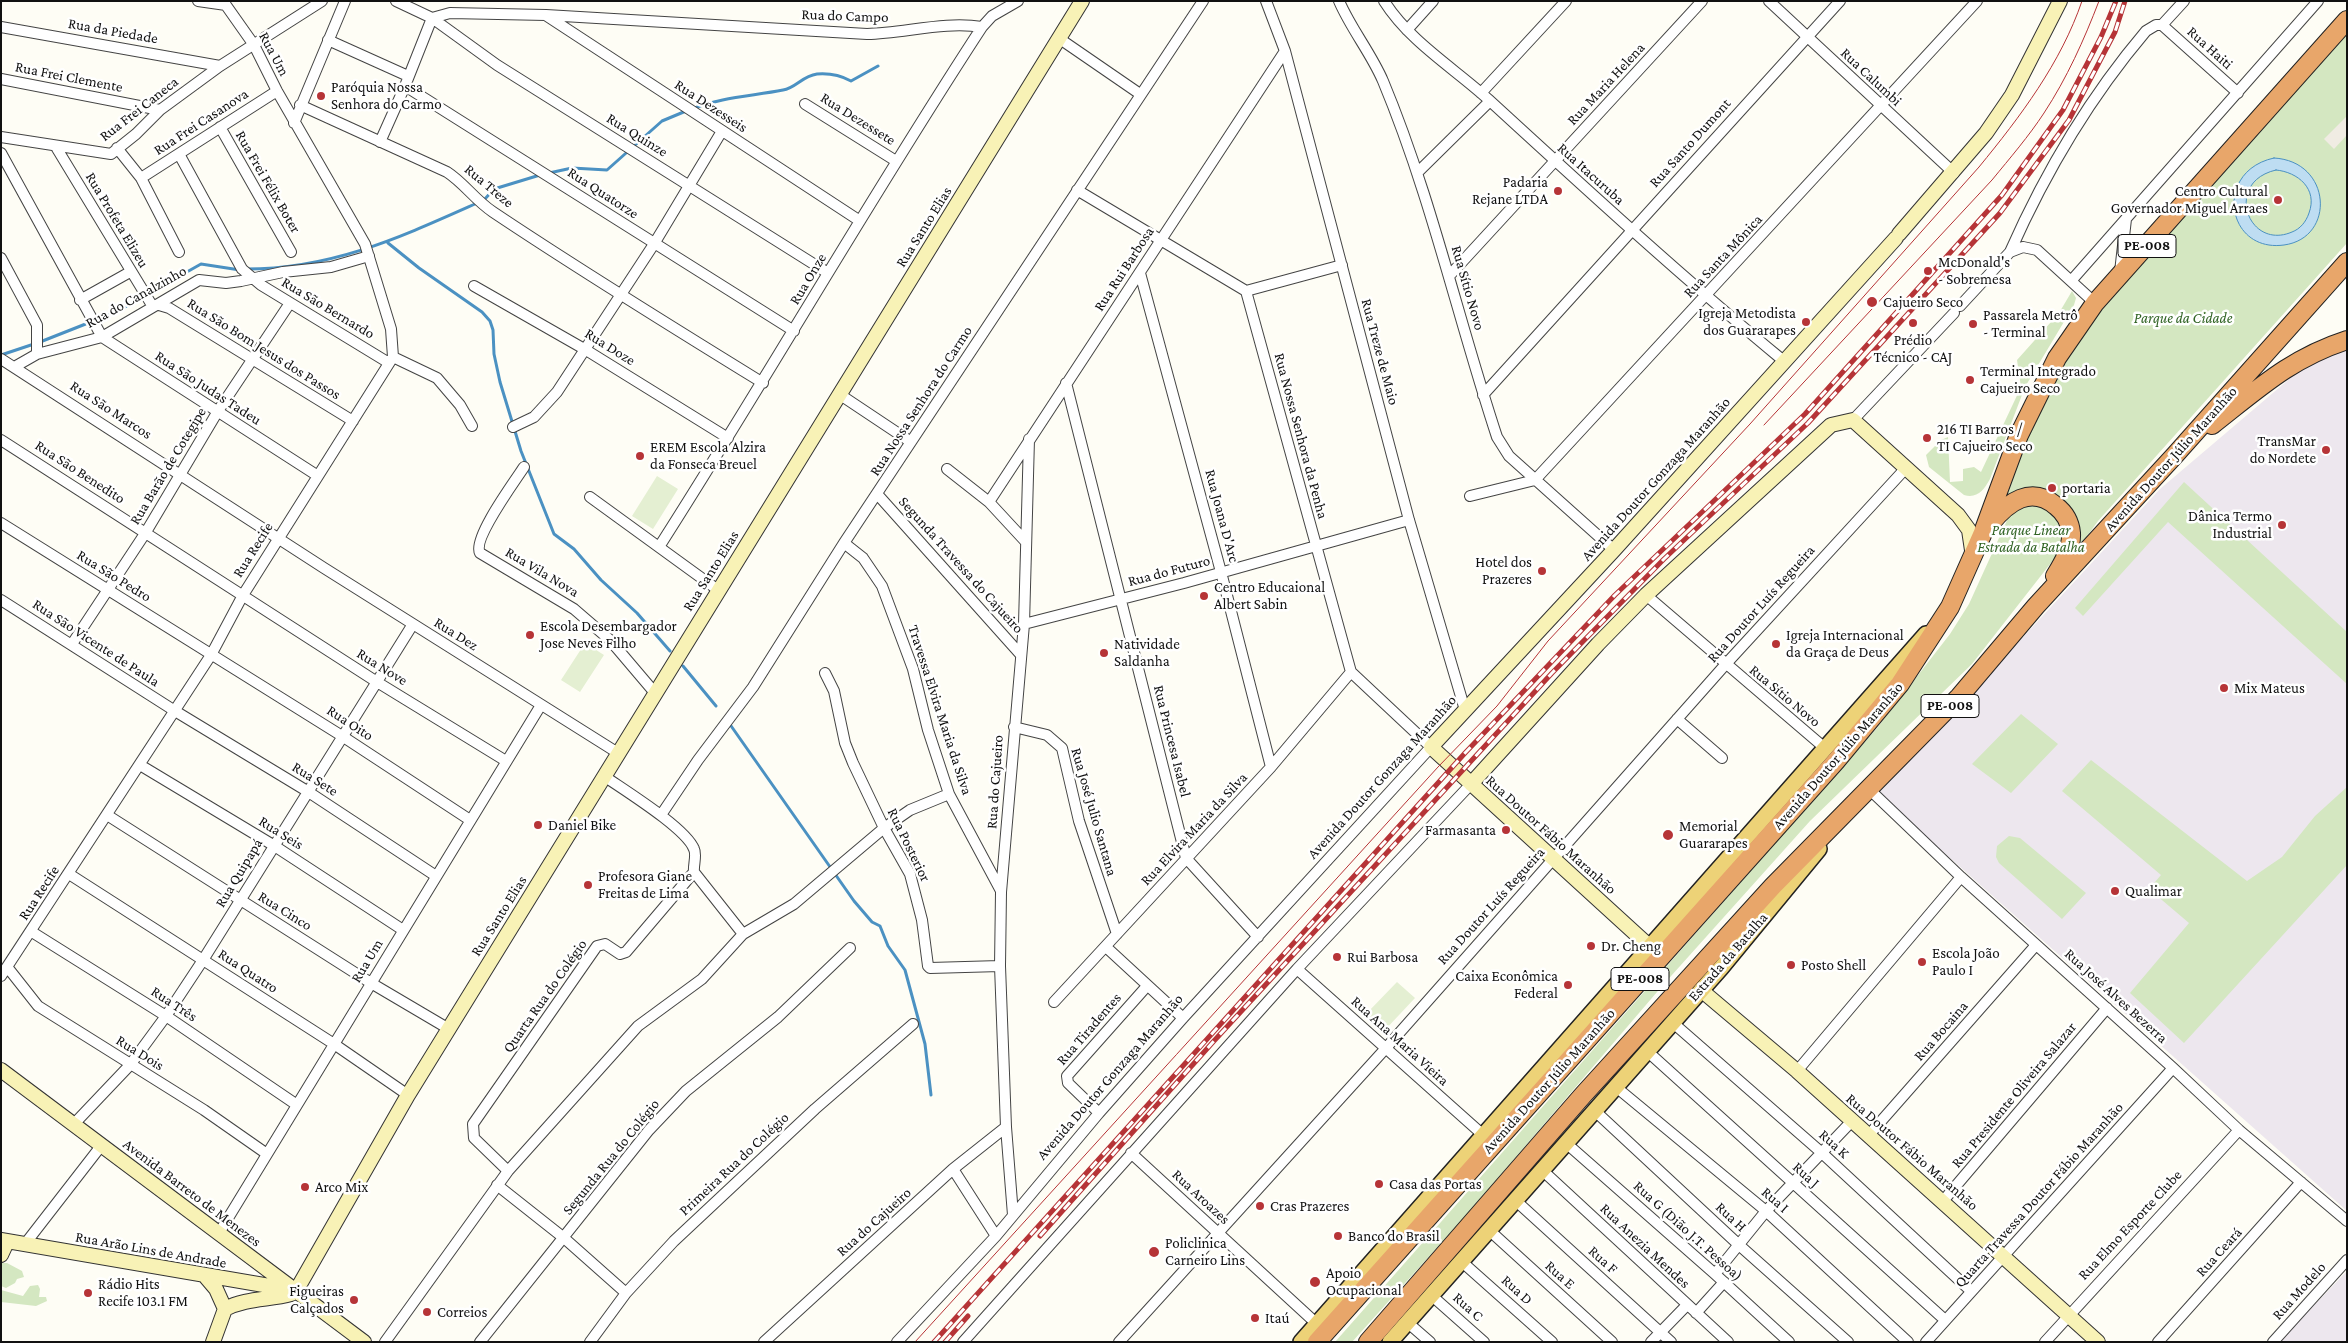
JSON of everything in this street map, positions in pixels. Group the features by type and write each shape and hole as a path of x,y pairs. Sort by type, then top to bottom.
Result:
{"highway":[{"name":"Avenida Doutor Júlio Maranhão","path":"1317,1342 1836,762 1900,684 1950,607 1973,558 2019,435 2057,358 2096,303 2347,20"},
{"name":"Avenida Doutor Júlio Maranhão","path":"1368,1342 1582,1095 1773,886 1959,697 2036,606 2175,455 2347,262"},
{"path":"2175,455 2292,363 2318,349 2347,340"},
{"path":"1982,535 2009,503 2023,497 2034,495 2041,497 2063,512 2071,534 2069,549 2036,606"}],"main road":[{"path":"1826,750 1950,607"},
{"name":"Avenida Doutor Júlio Maranhão","path":"1301,1342 1482,1134 1826,750"},
{"name":"Estrada da Batalha","path":"1595,1111 1701,990 1864,795"},
{"path":"1390,1342 1595,1111"}],"street":[{"path":"198,1 225,3"},
{"name":"Rua Frei Caneca","path":"1,137 108,155 160,110 220,66 322,1"},
{"path":"345,1 294,123 368,251 391,329 391,360"},
{"path":"380,142 432,18 396,1"},
{"path":"982,27 992,16 1018,1"},
{"name":"Rua Santo Elias","path":"296,1291 408,1095 1082,1"},
{"name":"Rua Nossa Senhora do Carmo","path":"661,815 698,760 753,687 844,543 878,495 911,442 1203,1"},
{"name":"Rua Treze de Maio","path":"1266,1 1285,52 1409,520 1465,710"},
{"name":"Rua Sítio Novo","path":"1339,1 1382,80 1417,174 1450,276 1483,396 1500,444 1509,456 1614,550"},
{"name":"Rua Itacuruba","path":"1384,1 1407,30 1490,101 1706,297 1785,362"},
{"path":"1407,30 1433,1"},
{"path":"1481,93 1566,1"},
{"name":"Rua Maria Helena","path":"1450,276 1702,1"},
{"name":"Rua Calumbi","path":"1769,1 1954,173"},
{"name":"Rua Santo Dumont","path":"1483,396 1840,1"},
{"name":"Rua Santa Mônica","path":"1535,480 1706,297 1977,1"},
{"name":"Avenida Doutor Gonzaga Maranhão","path":"897,1342 996,1236 1099,1113 1183,1018 1614,550 1954,173 1986,133 2012,95 2060,1"},
{"path":"964,1342 1297,969 1472,784 1598,644 1646,595 1822,432 1831,425 1853,420 2010,252 2025,219 2098,92 2146,31 2156,25 2162,25 2184,1"},
{"path":"2071,281 2318,1"},
{"name":"Rua Um","path":"225,3 254,45 276,92 294,123"},
{"name":"Rua do Campo","path":"432,18 450,13 546,15 867,34 895,33 958,24 982,27"},
{"name":"Rua Dezesseis","path":"546,15 860,221"},
{"name":"Rua Quinze","path":"432,18 498,65 828,273"},
{"name":"Rua Haiti","path":"2162,25 2238,93"},
{"name":"Rua da Piedade","path":"1,26 220,66"},
{"name":"Rua Onze","path":"660,547 763,382 896,161 982,27"},
{"path":"1060,39 1140,94"},
{"path":"328,40 408,76"},
{"name":"Rua Rui Barbosa","path":"989,502 1285,52"},
{"name":"Rua Frei Clemente","path":"1,80 160,110"},
{"name":"Rua Quatorze","path":"405,86 654,244 794,330"},
{"name":"Rua Frei Casanova","path":"141,178 276,92"},
{"path":"1417,174 1490,101"},
{"name":"Rua Dezessete","path":"805,104 896,161"},
{"name":"Rua Treze","path":"300,105 447,172 459,180 490,210 621,296 763,382"},
{"name":"Rua Frei Félix Boter","path":"220,127 291,252"},
{"path":"514,427 523,424 542,409 586,350 654,244 722,131"},
{"name":"Rua Profeta Elizeu","path":"56,147 140,289 154,305"},
{"path":"117,148 141,178 179,252"},
{"name":"Rua São Judas Tadeu","path":"1,152 102,338 318,476"},
{"path":"179,154 248,274"},
{"path":"1077,190 1246,291 1342,265"},
{"path":"2119,277 2126,218"},
{"path":"2010,252 2023,247 2033,248 2096,303"},
{"name":"Rua do Canalzinho","path":"16,366 37,352 102,338 154,305 199,280 226,283 248,274 331,267 368,251"},
{"path":"1,258 36,321 37,352"},
{"path":"80,300 130,272"},
{"name":"Rua Joana D'Arc","path":"1140,273 1221,572 1271,767"},
{"name":"Rua São Bernardo","path":"248,274 290,302 391,360 436,378 460,405 472,426"},
{"name":"Rua Doze","path":"474,286 586,350 728,438"},
{"name":"Rua Nossa Senhora da Penha","path":"1246,291 1351,672"},
{"name":"Rua Barão de Cotegipe","path":"72,644 146,532 218,411 290,302"},
{"name":"Rua São Bom Jesus dos Passos","path":"154,305 169,308 353,421"},
{"name":"Rua São Marcos","path":"2,360 16,366 279,537"},
{"name":"Rua Recife","path":"4,972 32,932 211,655 243,595 391,360"},
{"name":"Rua Princesa Isabel","path":"1066,383 1186,858 1258,937"},
{"path":"839,394 911,442"},
{"path":"1853,420 1964,523 1971,539 1973,558"},
{"name":"Rua do Cajueiro","path":"1013,1215 1006,1127 1000,966 1001,892 1024,624 1029,439"},
{"name":"Rua São Benedito","path":"1,440 243,595"},
{"name":"Rua Vila Nova","path":"524,467 497,507 479,541 478,550 480,553 574,608 610,640 655,693"},
{"path":"947,469 989,502 1026,542"},
{"name":"Rua Doutor Luís Regueira","path":"1119,1342 1386,1048 1725,665 1905,469"},
{"path":"1470,496 1535,480"},
{"name":"Segunda Travessa do Cajueiro","path":"878,495 1022,655"},
{"path":"590,497 718,590"},
{"name":"Rua do Futuro","path":"1024,624 1120,600 1409,520"},
{"name":"Rua São Pedro","path":"1,523 211,655"},
{"name":"Rua Dez","path":"279,537 618,753"},
{"name":"Travessa Elvira Maria da Silva","path":"844,543 863,558 882,586 912,669 928,730 949,794 1001,892"},
{"name":"Rua Nove","path":"243,595 377,682 506,762"},
{"name":"Rua Sítio Novo","path":"1646,595 1826,750"},
{"name":"Rua São Vicente de Paula","path":"1,600 72,644 174,712"},
{"name":"Rua Quipapá","path":"73,1125 130,1065 166,1016 413,624"},
{"name":"Rua Oito","path":"211,655 342,736 470,820"},
{"path":"1351,672 1431,747"},
{"name":"Rua Elvira Maria da Silva","path":"1054,1002 1271,767 1351,672"},
{"name":"Rua Posterior","path":"826,673 834,691 845,743 852,763 884,828 910,874 918,897 929,967 1000,966"},
{"name":"Rua Um","path":"219,1233 540,705"},
{"name":"Rua Sete","path":"174,712 307,791 436,876"},
{"path":"1677,719 1722,758"},
{"name":"Rua José Julio Santana","path":"1014,727 1047,735 1062,748 1079,821 1117,934"},
{"name":"Rua Doutor Fábio Maranhão","path":"1431,747 1649,946"},
{"name":"Rua Seis","path":"140,765 273,846 403,930"},
{"path":"604,776 661,815 694,850 694,872 743,934"},
{"path":"386,1342 508,1171 638,1026 702,979 743,934 794,904 884,828 910,810 949,794"},
{"name":"Rua José Alves Bezerra","path":"1864,795 1961,877 2239,1130 2347,1221"},
{"name":"Rua Cinco","path":"107,815 371,983 449,1029"},
{"name":"Quarta Rua do Colégio","path":"508,1171 474,1138 473,1124 597,946 605,944 620,954 626,952 694,872"},
{"name":"Rua Quatro","path":"69,874 334,1044 408,1095"},
{"path":"1797,1071 1961,877"},
{"name":"Rua Três","path":"32,932 166,1016 297,1105"},
{"name":"Rua Bocaina","path":"1868,1136 2036,945"},
{"path":"1106,947 1183,1018"},
{"name":"Segunda Rua do Colégio","path":"480,1342 648,1130 686,1091 778,1017 850,948"},
{"name":"Rua Ana Maria Vieira","path":"1297,969 1482,1134"},
{"name":"Rua Dois","path":"4,972 38,1006 204,1110 267,1154"},
{"name":"Rua Tiradentes","path":"1099,1113 1068,1083 1067,1076 1147,986"},
{"name":"Rua Doutor Fábio Maranhão","path":"1701,990 1797,1071 2098,1342"},
{"name":"Rua Presidente Oliveira Salazar","path":"1943,1201 2107,1008"},
{"name":"Rua K","path":"1672,1022 1822,1153 1971,1291"},
{"name":"Primeira Rua do Colégio","path":"590,1342 626,1293 674,1241 815,1109 914,1024"},
{"name":"Rua J","path":"1647,1051 1945,1320"},
{"name":"Quarta Travessa Doutor Fábio Maranhão","path":"1926,1342 2173,1068"},
{"name":"Avenida Barreto de Menezes","path":"1,1070 364,1342"},
{"name":"Rua I","path":"1616,1087 1766,1211 1908,1342"},
{"name":"Rua H","path":"1595,1111 1739,1245 1848,1342"},
{"path":"1715,1274 1766,1211 1852,1121"},
{"name":"Rua do Cajueiro","path":"764,1342 953,1169 1006,1127"},
{"name":"Rua Elmo Esporte Clube","path":"2044,1342 2239,1130"},
{"name":"Rua G (Dião J.T. Pessoa)","path":"1566,1143 1789,1342"},
{"path":"25,1244 101,1146"},
{"name":"Rua Aroazes","path":"1131,1153 1317,1324"},
{"path":"953,1169 996,1236"},
{"name":"Rua Anezia Mendes","path":"1542,1170 1728,1342"},
{"name":"Rua Ceará","path":"2158,1342 2301,1182"},
{"path":"497,1185 564,1238 626,1293"},
{"name":"Rua F","path":"1516,1200 1671,1342"},
{"name":"Rua E","path":"1489,1230 1612,1342"},
{"path":"1,1255 4,1241"},
{"name":"Rua Arão Lins de Andrade","path":"4,1241 296,1291"},
{"name":"Rua Modelo","path":"2273,1342 2347,1260"},
{"name":"Rua D","path":"1462,1261 1552,1342"},
{"path":"205,1276 216,1289 225,1310"},
{"path":"1696,1313 1724,1282"},
{"path":"213,1342 225,1310 237,1303 281,1297 296,1291"},
{"name":"Rua C","path":"1431,1295 1484,1342"},
{"path":"1651,1342 1687,1305"},
{"path":"1407,1322 1430,1342"}],"shaded area":[{"path":"2347,116 2347,135 2334,149 2324,139"},
{"path":"2347,340 2347,1211 1878,794 2160,489 2287,381 2318,349"},
{"path":"2347,1271 2347,1342 2279,1342"}],"green space":[{"name":"Parque da Cidade","path":"2347,27 2347,243 2098,521 2077,550 2077,531 2018,490 2002,497 2044,398 2093,313"},
{"path":"2072,291 2076,298 2074,305 2025,387 1990,479 1980,493 1973,496 1964,495 1929,467 1926,455 1941,440 1948,437 1950,482 1963,481 1963,469 1974,467 1981,472 2021,387 2017,360 2059,313"},
{"path":"657,476 678,489 653,529 632,516"},
{"path":"2184,482 2347,632 2347,684 2168,522 2083,616 2075,608"},
{"name":"Parque Linear Estrada da Batalha","path":"2034,505 2051,512 2056,518 2061,534 2058,551 2054,559 1972,664 1810,821 1663,985 1461,1221 1352,1342 1335,1342 1877,728 1950,634 1969,604 2009,516 2020,508"},
{"path":"585,643 604,655 580,692 561,680"},
{"path":"2021,714 2058,744 2011,793 1972,764"},
{"path":"2091,760 2247,881 2282,857 2315,816 2347,787 2347,865 2184,1043 2130,993 2189,923 2149,889 2161,875 2062,791"},
{"path":"2009,836 2020,838 2086,893 2062,919 1999,863 1996,857 1997,846"},
{"path":"1397,982 1415,998 1384,1031 1366,1014"},
{"path":"1,1263 7,1263 22,1271 24,1277 17,1279 15,1283 6,1288 1,1286"},
{"path":"38,1285 40,1289 39,1297 46,1297 47,1301 36,1306 1,1302 1,1290 23,1296 30,1286"}],"water":[{"path":"2274,158 2293,162 2307,172 2316,185 2320,200 2319,215 2313,229 2301,239 2284,245 2264,244 2249,237 2239,224 2234,209 2235,193 2242,178 2255,166","holes":["2276,170 2284,171 2298,178 2308,189 2311,196 2308,216 2295,231 2277,235 2263,232 2254,224 2248,213 2246,200 2250,187 2260,177"]}],"waterway":[{"path":"692,109 726,99 788,89 807,77 817,74 834,75 851,81 878,66"},
{"path":"549,173 572,168 607,170 662,121 686,111"},
{"path":"246,269 310,263 369,248 426,226 484,200 494,189 540,175"},
{"path":"388,243 419,268 482,312 490,321 493,330 494,354 500,382 521,451 554,534 574,549 601,580 637,613 670,651"},
{"path":"40,342 116,312 201,264 240,270"},
{"path":"1,355 34,344"},
{"path":"683,666 716,706"},
{"path":"729,723 854,901 872,922 880,926 888,946 905,970 925,1044 931,1095"}],"tram line":[{"path":"915,1342 1438,767 1497,706 1548,641 1750,424 1979,167 2024,109 2051,68 2063,46 2082,1"},
{"path":"1764,425 1992,180 2019,147 2038,122 2068,72 2099,1"}],"railway":[{"path":"934,1342 1465,753 1615,595 1805,414 2002,195 2063,110 2101,37 2116,1"},
{"path":"1040,1236 1213,1042 1552,673 1664,559 1808,423 2000,213 2069,120 2115,32 2125,1"},
{"path":"945,1342 968,1316"}],"place":[{"name":"Paróquia Nossa Senhora do Carmo","path":"321,96"},
{"name":"Padaria Rejane LTDA","path":"1558,191"},
{"name":"Centro Cultural Governador Miguel Arraes","path":"2278,200"},
{"name":"McDonald's - Sobremesa","path":"1928,271"},
{"name":"Cajueiro Seco","path":"1872,302"},
{"name":"Igreja Metodista dos Guararapes","path":"1806,322"},
{"name":"Prédio Técnico - CAJ","path":"1913,323"},
{"name":"Passarela Metrô - Terminal","path":"1973,324"},
{"name":"Terminal Integrado Cajueiro Seco","path":"1970,380"},
{"name":"216 TI Barros / TI Cajueiro Seco","path":"1927,438"},
{"name":"TransMar do Nordete","path":"2326,450"},
{"name":"EREM Escola Alzira da Fonseca Breuel","path":"640,456"},
{"name":"portaria","path":"2052,488"},
{"name":"Dânica Termo Industrial","path":"2282,525"},
{"name":"Hotel dos Prazeres","path":"1542,571"},
{"name":"Centro Educaional Albert Sabin","path":"1204,596"},
{"name":"Escola Desembargador Jose Neves Filho","path":"530,635"},
{"name":"Igreja Internacional da Graça de Deus","path":"1776,644"},
{"name":"Natividade Saldanha","path":"1104,653"},
{"name":"Mix Mateus","path":"2224,688"},
{"name":"Daniel Bike","path":"538,825"},
{"name":"Farmasanta","path":"1506,830"},
{"name":"Memorial Guararapes","path":"1668,835"},
{"name":"Profesora Giane Freitas de Lima","path":"588,885"},
{"name":"Qualimar","path":"2115,891"},
{"name":"Dr. Cheng","path":"1591,946"},
{"name":"Rui Barbosa","path":"1337,957"},
{"name":"Escola João Paulo I","path":"1922,962"},
{"name":"Posto Shell","path":"1791,965"},
{"name":"Caixa Econômica Federal","path":"1568,985"},
{"name":"Casa das Portas","path":"1379,1184"},
{"name":"Arco Mix","path":"305,1187"},
{"name":"Cras Prazeres","path":"1260,1206"},
{"name":"Banco do Brasil","path":"1338,1236"},
{"name":"Policlinica Carneiro Lins","path":"1154,1252"},
{"name":"Apoio Ocupacional","path":"1315,1282"},
{"name":"Rádio Hits Recife 103.1 FM","path":"88,1293"},
{"name":"Figueiras Calçados","path":"354,1300"},
{"name":"Correios","path":"427,1312"},
{"name":"Itaú","path":"1255,1318"}]}
